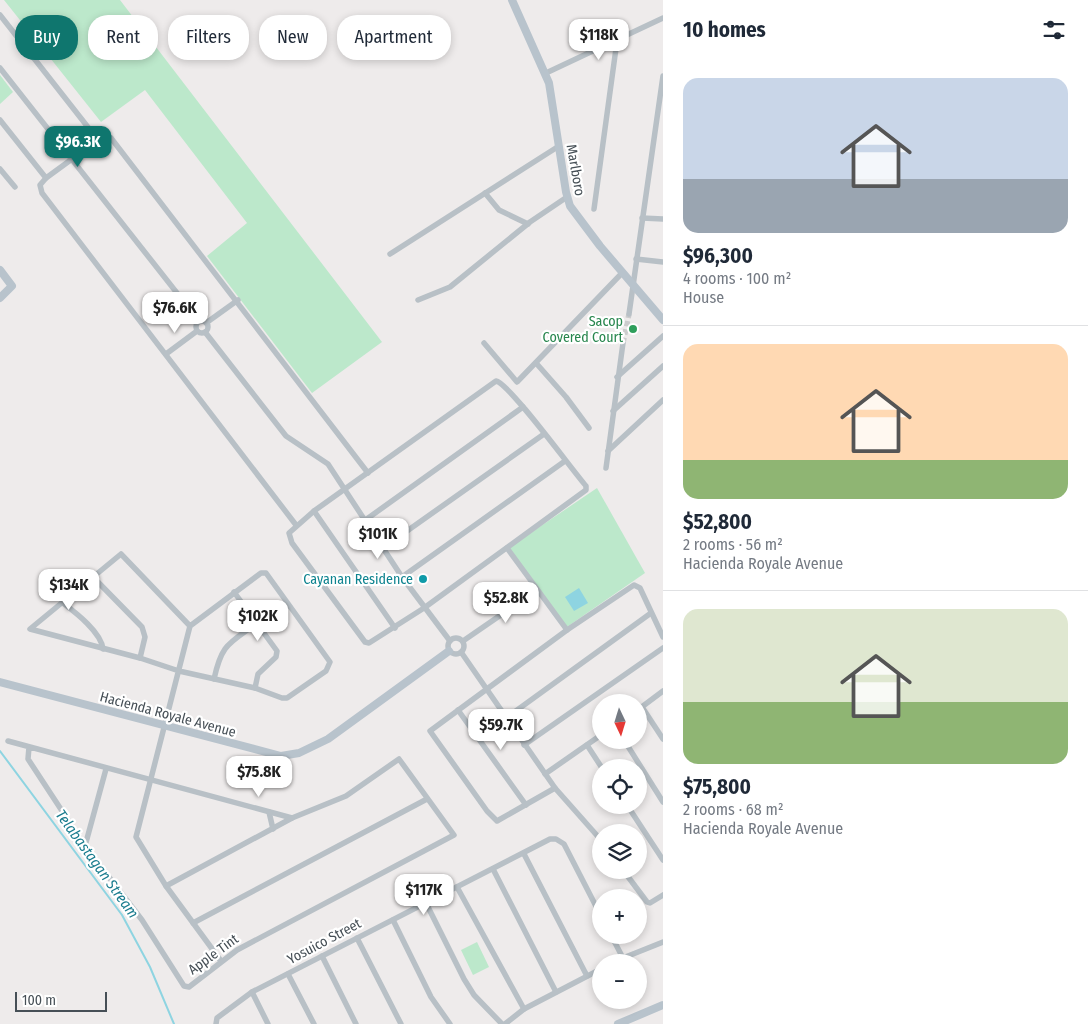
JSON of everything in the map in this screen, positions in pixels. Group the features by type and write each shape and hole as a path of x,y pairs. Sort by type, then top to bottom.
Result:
{"street":[{"name":"Marlboro","path":"512,0 546,73 570,206 600,246 663,320"},
{"path":"0,15 98,140"},
{"path":"546,73 663,18"},
{"path":"594,209 617,41"},
{"path":"0,68 199,321 206,323"},
{"path":"629,314 663,76"},
{"path":"0,120 46,178"},
{"path":"296,525 42,193 40,184 46,178 98,140 105,135 111,138 238,300 286,367 368,473"},
{"path":"390,254 559,146"},
{"path":"0,169 15,186"},
{"path":"486,193 499,210 528,224"},
{"path":"418,300 450,287 528,224 567,197"},
{"path":"642,218 663,219"},
{"path":"636,259 663,262"},
{"path":"0,270 12,286 0,298"},
{"path":"484,343 517,382 623,272"},
{"path":"206,323 238,300"},
{"path":"197,331 196,326 199,321"},
{"path":"204,332 208,328 206,323"},
{"path":"166,354 197,331 204,332 286,436 328,464 402,578 450,641 449,651 455,654 464,649 462,641 456,638 450,641"},
{"path":"617,378 663,336"},
{"path":"606,468 623,343"},
{"path":"536,363 566,397 589,428"},
{"path":"614,411 663,366"},
{"path":"496,381 502,383 523,407 586,486 586,490 424,608 370,642 362,639 292,543 289,533 314,511 368,473 496,381"},
{"path":"608,451 663,400"},
{"path":"364,521 523,407"},
{"path":"383,548 544,434"},
{"path":"402,578 565,462"},
{"path":"314,511 395,628"},
{"path":"507,548 567,630"},
{"path":"190,626 123,554 31,630 140,658 179,671 255,688 282,698 287,698 326,672 330,662 270,576 261,573 190,626 179,671 163,726 136,837 166,886 221,961"},
{"path":"94,578 142,627 145,637 140,658"},
{"path":"555,788 497,821 487,811 430,734 431,729 567,630 634,585 640,588 663,636"},
{"path":"462,641 537,590"},
{"path":"234,592 278,654 258,674 255,688"},
{"path":"63,603 95,634 102,643 102,649"},
{"path":"506,718 651,613"},
{"path":"214,679 220,656 227,646 257,623"},
{"path":"524,746 663,648"},
{"name":"Hacienda Royale Avenue","path":"0,682 281,756 299,753 328,739 449,651"},
{"path":"461,652 524,746 555,788 592,830"},
{"path":"648,702 663,691"},
{"path":"458,710 526,805"},
{"path":"648,719 663,739"},
{"path":"8,741 149,781 292,818"},
{"path":"546,774 592,741"},
{"path":"586,745 596,759"},
{"name":"Apple Tint","path":"29,747 28,759 86,846 131,904 184,986 193,984 221,961 284,924 453,838 452,832 427,799"},
{"path":"630,749 663,802"},
{"path":"166,886 208,861 274,829 292,818 346,796 396,759 398,759 427,799 193,923"},
{"path":"86,846 106,769"},
{"path":"269,812 274,829"},
{"path":"633,814 663,860"},
{"name":"Yosuico Street","path":"216,1023 226,1010 252,992 550,839 561,840 592,899"},
{"path":"524,854 587,976"},
{"path":"493,868 556,992"},
{"path":"630,879 647,902 650,903 663,895"},
{"path":"457,887 524,1009"},
{"path":"426,903 464,979 474,994 504,1024 524,1009 592,974"},
{"path":"393,920 434,1002 450,1024"},
{"path":"357,938 401,1024"},
{"path":"637,954 663,942"},
{"path":"322,956 356,1024"},
{"path":"288,974 314,1024"},
{"path":"252,992 268,1024"},
{"path":"618,1024 663,1005"}],"green space":[{"path":"4,0 120,0 131,15 88,15 88,60 158,60 158,50 382,342 312,393 207,256 247,223 145,90 101,122 52,60 78,60 78,15 16,15"},
{"path":"0,75 13,92 0,104"},
{"path":"597,488 645,573 564,629 507,549"},
{"path":"477,942 489,967 473,975 461,950"}],"water":[{"path":"579,588 588,603 574,611 565,597"}],"waterway":[{"name":"Telabastagan Stream","path":"0,751 122,915 150,967 174,1024"}],"tunnel":[{"path":"623,343 629,314"}],"place":[{"name":"Sacop Covered Court","path":"633,329"},
{"name":"Cayanan Residence","path":"423,579"}]}
